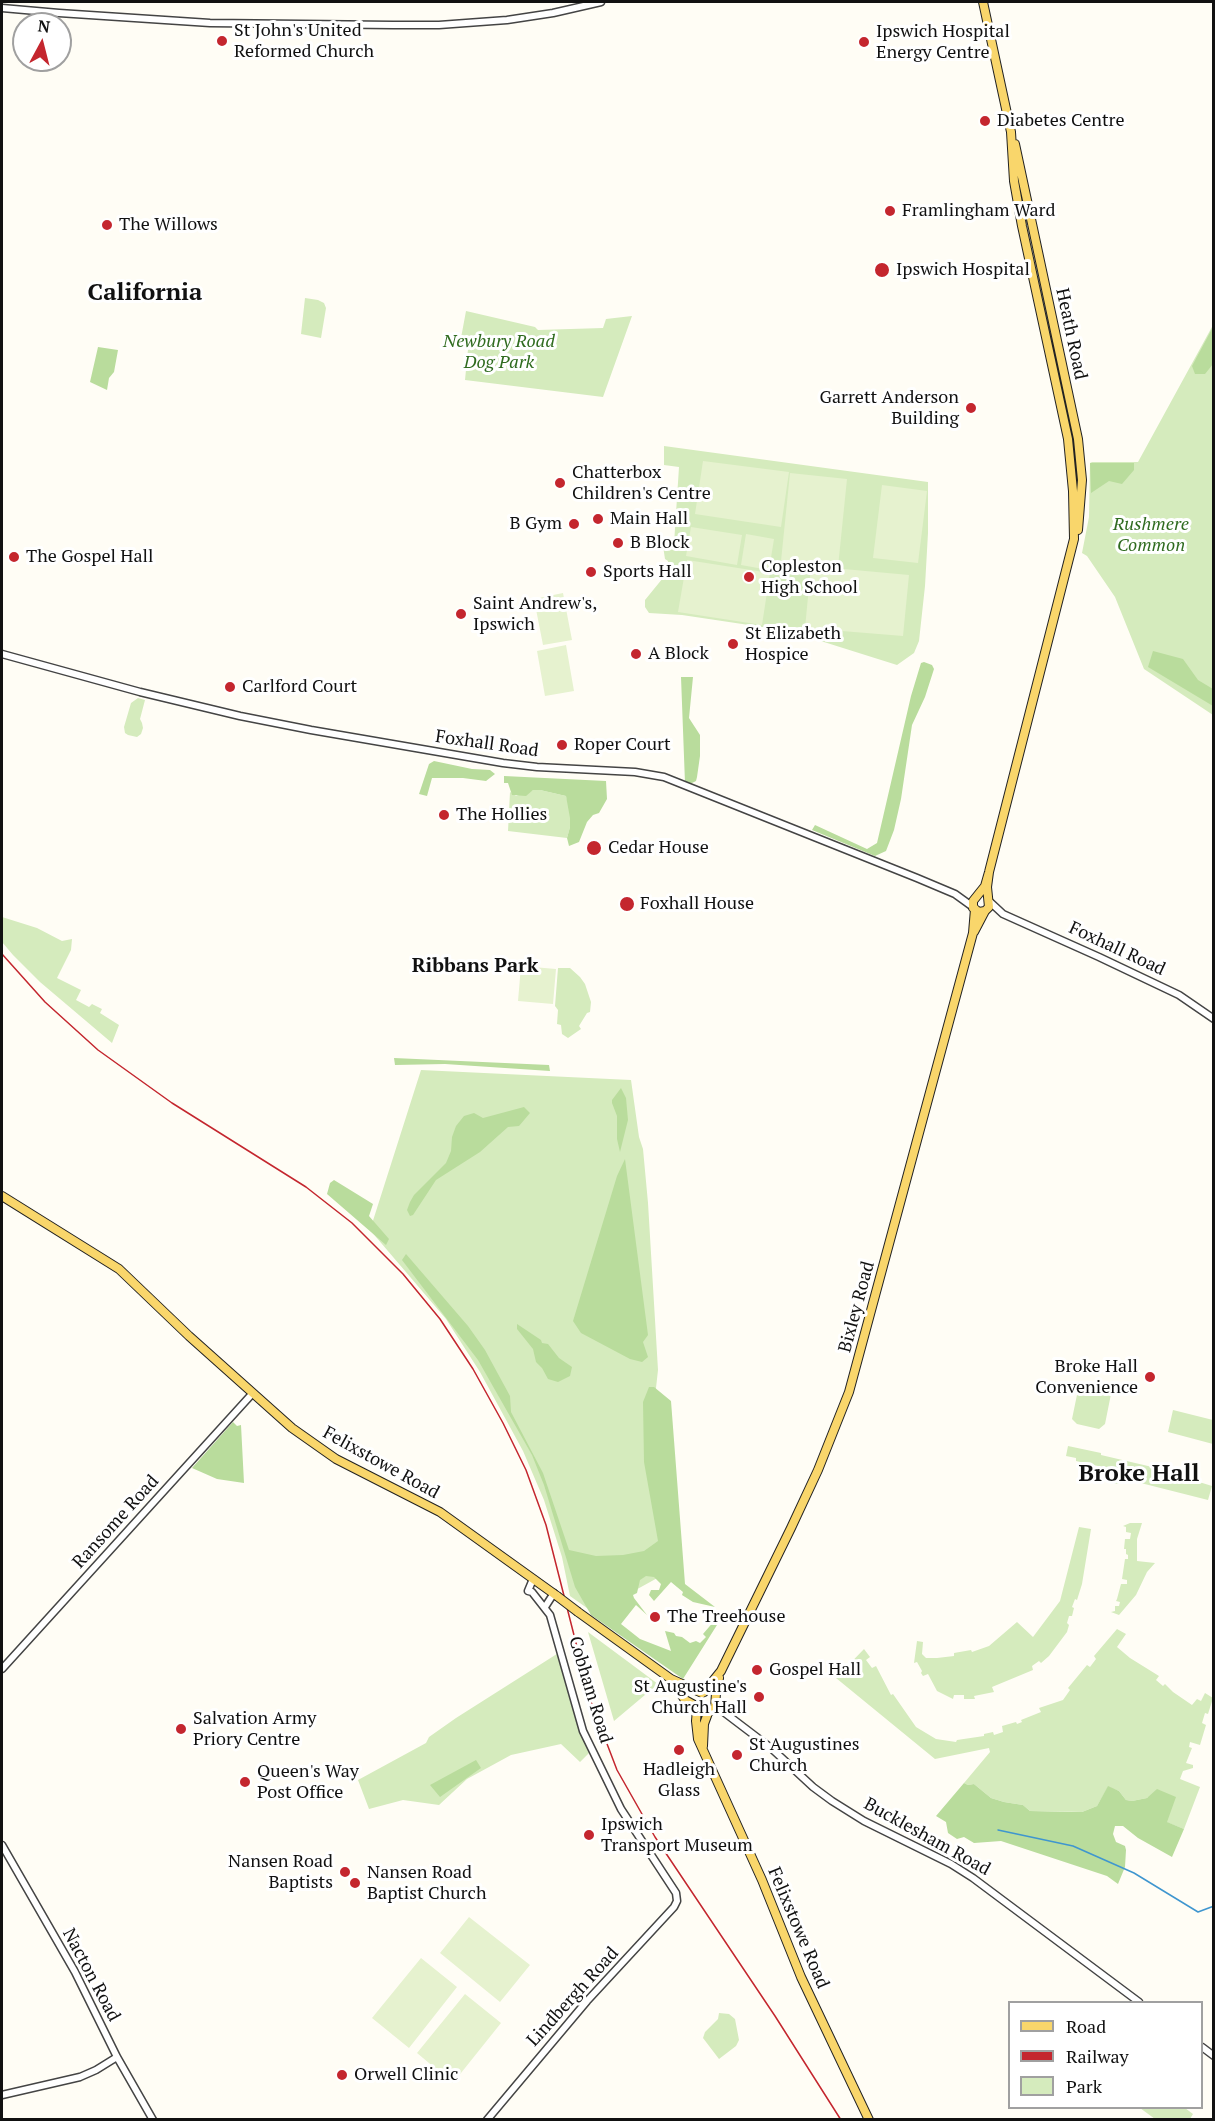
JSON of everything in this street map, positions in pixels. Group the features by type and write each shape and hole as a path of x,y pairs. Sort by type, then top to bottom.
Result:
{"main road":[{"name":"Heath Road","path":"983,2 1011,136 1014,181 1071,460 1074,539"},
{"name":"Heath Road","path":"976,897 985,886 989,872 1078,530 1082,480 1078,439 1038,258 1023,176 1011,136"},
{"name":"Heath Road","path":"989,872 989,900"},
{"path":"982,895 989,900 989,907 986,911 979,912 974,908 973,901 976,897 982,895"},
{"name":"Bixley Road","path":"703,1693 721,1671 818,1470 849,1392 973,933 974,908"},
{"name":"Bixley Road","path":"973,933 986,911"},
{"name":"Felixstowe Road","path":"2,1196 119,1269 252,1394 292,1428 336,1459 440,1512 671,1679 703,1693"},
{"name":"Bixley Road","path":"716,1701 721,1671"},
{"name":"Felixstowe Road","path":"671,1679 685,1700 697,1707 696,1731 699,1741 764,1886 801,1977 869,2120"},
{"path":"703,1746 704,1724 716,1701 711,1694 703,1693 697,1697 697,1707 702,1712 709,1713"}],"street":[{"path":"2,8 59,14 210,22 439,25 507,20 601,2"},
{"name":"Foxhall Road","path":"2,654 151,694 311,730 502,763 635,772 664,777 955,894 974,908"},
{"name":"Foxhall Road","path":"955,894 976,897"},
{"name":"Foxhall Road","path":"989,900 1003,914"},
{"name":"Foxhall Road","path":"986,911 1003,914 1170,991 1214,1019"},
{"name":"Ransome Road","path":"2,1669 252,1394"},
{"name":"Cobham Road","path":"533,1579 528,1591 532,1592 550,1615 583,1731 607,1783 641,1842 676,1893"},
{"path":"545,1607 555,1595"},
{"name":"Bucklesham Road","path":"716,1701 731,1718 771,1748 813,1787 832,1801 864,1821 951,1864 973,1878 1138,2001"},
{"name":"Bucklesham Road","path":"709,1713 731,1718"},
{"name":"Nacton Road","path":"2,1845 75,1972 117,2057 153,2120"},
{"name":"Lindbergh Road","path":"488,2120 587,2001 674,1907 677,1901 676,1893"},
{"path":"2,2096 80,2077 117,2057"}],"green space":[{"path":"305,298 318,300 324,303 326,308 321,338 301,334"},
{"name":"Newbury Road Dog Park","path":"466,311 535,327 538,330 603,328 606,319 632,316 603,397 465,380 469,339 461,338"},
{"name":"Rushmere Common","path":"1213,325 1213,715 1144,669 1115,597 1087,556 1082,553 1089,517 1090,463 1138,462"},
{"path":"1213,327 1213,364 1205,374 1195,374 1192,366"},
{"path":"98,347 118,350 114,372 109,378 107,390 90,382"},
{"path":"664,446 928,482 925,586 919,641 914,653 897,665 789,631 682,615 649,613 645,607 645,600 667,573 668,561 665,559 663,546 674,544 679,467 664,465"},
{"path":"703,461 789,472 781,527 695,514"},
{"path":"1090,463 1134,463 1134,470 1122,484 1109,481 1091,493"},
{"path":"790,473 847,479 838,567 781,561"},
{"path":"882,485 927,491 918,563 873,558"},
{"path":"691,527 742,535 737,565 686,556"},
{"path":"746,534 774,539 769,570 741,565"},
{"path":"687,560 770,573 762,625 678,612"},
{"path":"811,566 909,575 903,636 805,628"},
{"path":"563,593 572,640 543,645 534,599"},
{"path":"566,645 574,691 545,696 537,651"},
{"path":"1153,651 1183,659 1198,680 1213,689 1213,706 1148,667"},
{"path":"921,663 932,665 934,669 925,697 912,725 901,799 894,830 886,851 875,856 812,830 815,825 867,849 877,843 911,696"},
{"path":"681,677 693,677 689,718 700,735 697,777 696,781 690,784 685,783"},
{"path":"138,698 145,700 140,719 143,728 137,737 125,733 124,727 131,703"},
{"path":"434,761 472,769 490,770 495,774 486,781 432,778 427,796 419,794 429,764"},
{"path":"504,776 606,781 607,799 599,813 593,815 587,822 579,842 569,846 567,838 570,818 566,796 540,790 533,790 526,796 512,795 508,783 504,783"},
{"path":"533,790 566,796 570,810 570,827 567,838 508,831 510,792 516,796"},
{"path":"2,917 37,928 62,941 72,939 71,950 57,978 81,990 76,1000 89,1007 92,1004 102,1009 100,1013 119,1025 112,1043 40,982 13,955 2,942"},
{"path":"521,966 556,969 553,1004 518,1001"},
{"path":"558,968 570,968 580,977 591,1002 590,1012 579,1026 581,1029 568,1038 562,1034 561,1025 557,1024 558,1010 555,1006"},
{"path":"394,1058 549,1065 550,1071 445,1064 395,1065"},
{"path":"421,1070 631,1080 639,1137 643,1149 648,1203 658,1370 656,1388 670,1571 594,1613 570,1596 562,1557 544,1500 523,1451 480,1372 446,1319 370,1230"},
{"path":"621,1088 626,1098 628,1120 620,1152 617,1139 617,1116 612,1100"},
{"path":"524,1107 530,1113 519,1126 508,1127 480,1152 436,1180 413,1215 410,1216 407,1210 410,1202 414,1195 446,1163 456,1126 464,1116 474,1113 483,1118"},
{"path":"625,1159 648,1335 643,1342 648,1357 642,1362 630,1359 581,1333 573,1321 617,1176"},
{"path":"334,1180 373,1204 369,1216 389,1239 386,1245 327,1194 330,1183"},
{"path":"406,1254 468,1326 485,1350 510,1396 511,1412 543,1473 569,1550 596,1556 623,1555 644,1551 658,1541 644,1462 643,1402 649,1387 654,1387 671,1401 685,1584 715,1607 693,1602 682,1595 683,1592 671,1582 654,1601 649,1595 651,1590 659,1590 661,1584 654,1577 646,1576 640,1580 637,1593 633,1595 647,1615 636,1605 621,1624 640,1639 671,1651 665,1631 674,1633 690,1643 696,1641 700,1643 706,1637 703,1634 721,1613 722,1617 683,1679 591,1615 575,1587 544,1485 532,1455 478,1360 402,1260"},
{"path":"517,1324 542,1343 548,1344 559,1358 572,1367 570,1376 558,1382 548,1379 536,1362 533,1349 517,1329"},
{"path":"1084,1385 1106,1389 1111,1394 1105,1424 1099,1429 1077,1424 1072,1419 1078,1390"},
{"path":"1173,1410 1213,1420 1213,1444 1168,1432"},
{"path":"233,1422 237,1426 241,1425 244,1483 217,1479 192,1468"},
{"path":"1068,1446 1148,1466 1212,1486 1208,1500 1121,1478 1119,1484 1112,1483 1114,1474 1098,1466 1066,1456"},
{"path":"1130,1523 1142,1523 1137,1539 1137,1561 1155,1563 1147,1572 1136,1595 1119,1615 1111,1612 1115,1611 1115,1606 1119,1606 1120,1602 1116,1601 1121,1584 1127,1584 1127,1580 1122,1579 1125,1559 1128,1559 1126,1549 1124,1549 1125,1539 1130,1539 1131,1533 1126,1532 1126,1527 1123,1526"},
{"path":"1079,1527 1091,1529 1082,1584 1072,1607 1074,1608 1072,1616 1069,1616 1067,1632 1049,1656 1041,1663 1039,1661 1032,1666 1033,1670 992,1687 994,1692 974,1696 975,1699 964,1699 964,1695 954,1695 953,1699 937,1691 928,1674 923,1676 917,1662 914,1663 917,1641 923,1642 922,1654 926,1658 937,1658 954,1656 954,1653 971,1650 972,1652 989,1646 1017,1622 1033,1637 1060,1601"},
{"path":"1117,1629 1126,1634 1117,1647 1159,1676 1156,1680 1163,1686 1165,1684 1192,1705 1197,1699 1201,1701 1205,1693 1213,1698 1208,1714 1205,1713 1202,1723 1206,1725 1200,1745 1190,1742 1189,1747 1192,1748 1186,1763 1193,1765 1193,1768 1183,1771 1180,1779 1200,1787 1184,1829 1166,1822 1153,1795 1132,1801 1126,1800 1119,1791 1108,1787 1097,1806 1082,1812 1030,1811 1023,1805 991,1798 974,1784 964,1783 990,1752 989,1748 935,1759 836,1678 864,1649 870,1657 866,1660 872,1668 876,1666 891,1695 893,1694 916,1727 936,1739 956,1742 993,1732 994,1735 1003,1732 1002,1726 1022,1722 1021,1720 1041,1712 1039,1708 1063,1700 1070,1690 1068,1688 1087,1665 1090,1667 1096,1659 1094,1656"},
{"path":"588,1632 658,1684 614,1721"},
{"path":"560,1652 592,1750 580,1762 561,1744 511,1755 467,1779 439,1805 403,1800 369,1809 358,1780 426,1743 429,1737 456,1718"},
{"path":"476,1760 481,1768 440,1797 430,1785"},
{"path":"964,1783 974,1784 991,1798 1023,1805 1030,1811 1082,1812 1097,1806 1108,1786 1119,1791 1126,1800 1132,1801 1147,1798 1157,1789 1176,1797 1167,1822 1184,1829 1172,1857 1138,1838 1123,1826 1115,1826 1113,1834 1116,1842 1125,1846 1126,1850 1125,1867 1118,1884 1107,1876 1001,1841 974,1843 964,1837 957,1839 948,1833 946,1822 936,1816"},
{"path":"469,1917 530,1965 500,2002 440,1953"},
{"path":"421,1958 457,1987 409,2048 372,2018"},
{"path":"465,1994 501,2023 453,2083 417,2053"},
{"path":"719,2013 729,2014 735,2019 739,2040 736,2046 719,2059 703,2038 705,2032 718,2019"},
{"path":"1141,2109 1186,2109 1193,2114 1190,2119 1155,2119"}],"waterway":[{"path":"998,1830 1073,1846 1134,1873 1198,1912 1214,1906"}],"railway":[{"path":"2,954 45,1002 98,1050 172,1103 306,1187 352,1223 403,1274 440,1319 473,1369 526,1470 546,1525 591,1702 617,1770 655,1837 775,2016 841,2120"}],"place":[{"name":"St John's United Reformed Church","path":"222,41"},
{"name":"Ipswich Hospital Energy Centre","path":"864,42"},
{"name":"Diabetes Centre","path":"985,121"},
{"name":"Framlingham Ward","path":"890,211"},
{"name":"The Willows","path":"107,225"},
{"name":"Ipswich Hospital","path":"882,270"},
{"name":"Garrett Anderson Building","path":"971,408"},
{"name":"Chatterbox Children's Centre","path":"560,483"},
{"name":"Main Hall","path":"598,519"},
{"name":"B Gym","path":"574,524"},
{"name":"B Block","path":"618,543"},
{"name":"The Gospel Hall","path":"14,557"},
{"name":"Sports Hall","path":"591,572"},
{"name":"Copleston High School","path":"749,577"},
{"name":"Saint Andrew's, Ipswich","path":"461,614"},
{"name":"St Elizabeth Hospice","path":"733,644"},
{"name":"A Block","path":"636,654"},
{"name":"Carlford Court","path":"230,687"},
{"name":"Roper Court","path":"562,745"},
{"name":"The Hollies","path":"444,815"},
{"name":"Cedar House","path":"594,848"},
{"name":"Foxhall House","path":"627,904"},
{"name":"Broke Hall Convenience","path":"1150,1377"},
{"name":"The Treehouse","path":"655,1617"},
{"name":"Gospel Hall","path":"757,1670"},
{"name":"St Augustine's Church Hall","path":"759,1697"},
{"name":"Salvation Army Priory Centre","path":"181,1729"},
{"name":"Hadleigh Glass","path":"679,1750"},
{"name":"St Augustines Church","path":"737,1755"},
{"name":"Queen's Way Post Office","path":"245,1782"},
{"name":"Ipswich Transport Museum","path":"589,1835"},
{"name":"Nansen Road Baptists","path":"345,1872"},
{"name":"Nansen Road Baptist Church","path":"355,1883"},
{"name":"Orwell Clinic","path":"342,2075"}],"district":[{"name":"California","path":"145,293"},
{"name":"Ribbans Park","path":"475,966"},
{"name":"Broke Hall","path":"1139,1474"}]}
